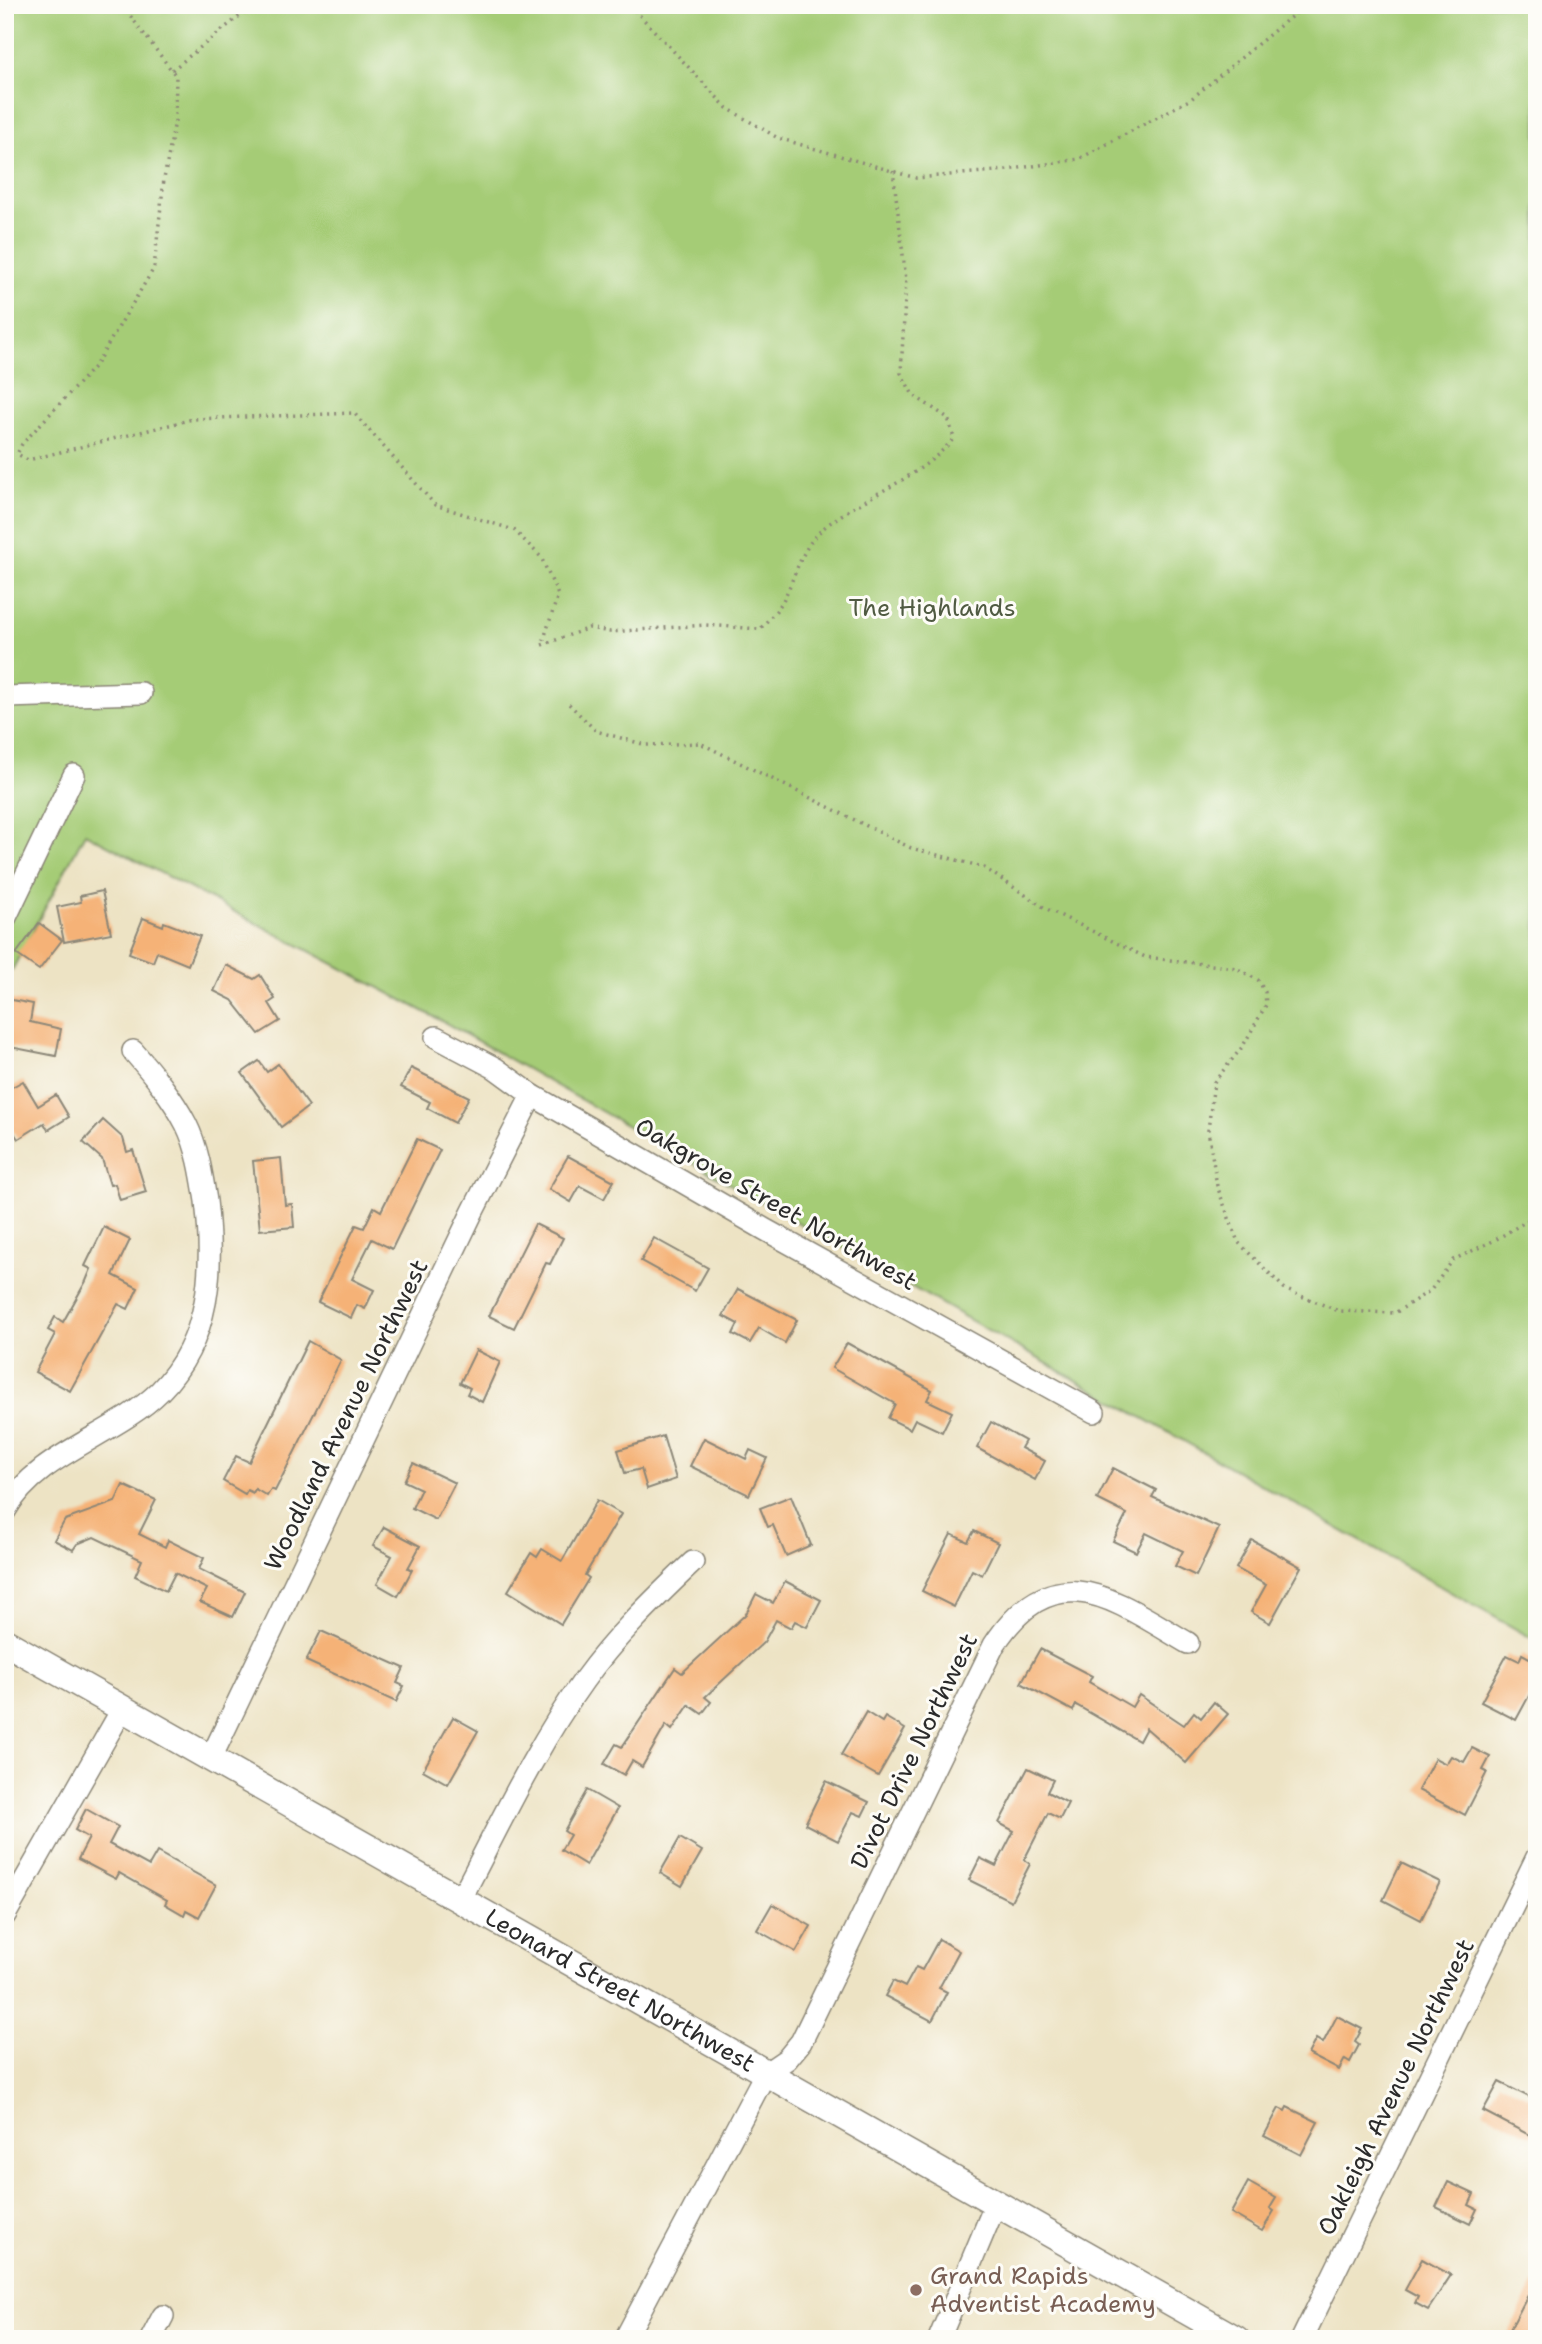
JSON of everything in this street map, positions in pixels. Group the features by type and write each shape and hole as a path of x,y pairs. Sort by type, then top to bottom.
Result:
{"main road":[{"name":"Leonard Street Northwest","path":"5,1642 1236,2339"}],"street":[{"path":"5,697 141,693"},
{"path":"6,917 74,775"},
{"name":"Oakgrove Street Northwest","path":"436,1037 495,1068 532,1095 764,1229 1094,1412"},
{"path":"5,1511 11,1500 37,1475 127,1417 160,1391 190,1352 207,1300 212,1248 195,1147 175,1105 133,1051"},
{"name":"Woodland Avenue Northwest","path":"211,1758 472,1213 532,1095"},
{"path":"460,1900 565,1708 634,1619 693,1562"},
{"name":"Divot Drive Northwest","path":"765,2074 787,2059 801,2042 994,1645 1011,1618 1042,1595 1083,1591 1114,1601 1188,1643"},
{"path":"5,1915 123,1708"},
{"name":"Oakleigh Avenue Northwest","path":"1303,2339 1537,1857"},
{"path":"625,2339 765,2074"},
{"path":"939,2339 996,2203"},
{"path":"151,2339 163,2316"}],"path":[{"path":"122,5 176,76 176,121 164,179 154,268 95,366 22,444 17,454 28,460 193,419 354,413 435,505 514,530 541,557 558,594 542,645 589,628 610,632 705,625 760,629 781,604 791,575 810,542 825,526 935,460 954,438 948,418 913,395 901,373 906,280 892,171"},
{"path":"172,70 241,15 262,5"},
{"path":"630,5 727,108 778,138 916,178 1007,170 1079,159 1192,99 1305,5"},
{"path":"1286,5 1298,11"},
{"path":"569,704 596,731 646,745 700,743 911,848 983,867 1045,908 1145,957 1236,968 1258,980 1265,992 1266,1005 1242,1046 1214,1082 1208,1130 1217,1185 1238,1242 1286,1290 1339,1311 1395,1313 1431,1290 1453,1260 1496,1240 1530,1219 1537,1210"}],"green space":[{"name":"The Highlands","path":"5,5 1537,5 1537,1641 442,1021 85,833 12,970 5,966"}],"building":[{"path":"102,891 111,933 64,942 57,907 81,902 80,896"},
{"path":"143,918 163,926 164,922 200,936 188,965 157,952 153,962 129,953"},
{"path":"39,923 62,940 39,970 16,954"},
{"path":"226,965 254,979 260,975 275,999 269,1003 280,1021 259,1034 232,1000 214,991"},
{"path":"7,999 33,1004 30,1022 61,1029 56,1056 5,1046"},
{"path":"259,1061 267,1072 278,1064 309,1106 281,1127 242,1073"},
{"path":"411,1068 469,1097 455,1123 427,1108 430,1102 401,1087"},
{"path":"23,1081 38,1106 56,1095 69,1117 48,1130 44,1123 18,1139 5,1119 5,1091"},
{"path":"103,1120 123,1138 127,1152 133,1150 146,1192 120,1200 115,1184 110,1185 102,1159 83,1142"},
{"path":"417,1139 440,1150 392,1249 372,1239 352,1279 374,1290 365,1309 357,1305 351,1318 318,1302 356,1225 364,1228 374,1207 381,1211"},
{"path":"568,1156 614,1181 604,1199 580,1186 571,1202 549,1189"},
{"path":"281,1158 285,1205 292,1204 294,1227 260,1230 253,1161"},
{"path":"535,1224 563,1238 550,1264 546,1263 514,1328 489,1316"},
{"path":"104,1227 130,1240 113,1275 138,1288 128,1309 118,1304 70,1391 35,1372 55,1334 48,1330 55,1317 63,1322 86,1281 91,1269 85,1266"},
{"path":"654,1238 708,1268 695,1291 641,1261"},
{"path":"738,1289 797,1320 785,1343 759,1328 750,1343 733,1334 738,1324 723,1316"},
{"path":"308,1341 341,1360 275,1491 271,1489 267,1496 255,1489 253,1493 247,1490 245,1494 223,1481 236,1456 249,1462"},
{"path":"847,1343 932,1390 927,1400 952,1412 942,1432 915,1419 910,1429 888,1418 895,1404 832,1368"},
{"path":"476,1350 500,1362 482,1402 467,1394 470,1388 460,1383"},
{"path":"991,1422 1025,1441 1021,1448 1045,1461 1035,1480 977,1448"},
{"path":"663,1436 676,1479 647,1489 641,1469 625,1473 618,1450"},
{"path":"704,1438 746,1459 750,1450 767,1458 749,1495 690,1466"},
{"path":"413,1463 455,1483 436,1520 412,1508 421,1489 404,1481"},
{"path":"1113,1468 1156,1490 1152,1497 1219,1528 1196,1576 1175,1566 1183,1551 1146,1533 1136,1552 1113,1541 1127,1514 1097,1499"},
{"path":"123,1485 156,1500 139,1534 165,1547 168,1540 204,1558 199,1569 245,1592 233,1617 200,1602 207,1589 175,1573 166,1591 135,1576 142,1560 94,1537 77,1544 73,1550 54,1540 65,1520 115,1502"},
{"path":"791,1496 811,1545 786,1556 773,1525 768,1527 760,1508"},
{"path":"597,1500 621,1514 585,1575 589,1578 561,1624 508,1591 531,1553 537,1557 542,1549 562,1561"},
{"path":"384,1527 420,1546 408,1568 412,1570 398,1596 377,1584 392,1556 373,1546"},
{"path":"974,1531 998,1543 982,1575 972,1570 954,1607 922,1591 951,1534 968,1542"},
{"path":"1252,1540 1301,1567 1270,1623 1251,1612 1266,1585 1236,1568"},
{"path":"785,1581 821,1600 807,1627 795,1621 791,1628 776,1620 764,1642 705,1697 711,1702 702,1714 689,1705 672,1730 666,1725 642,1767 632,1761 624,1775 604,1764 616,1744 622,1747 675,1668 682,1673 746,1614 756,1594 773,1603"},
{"path":"321,1631 404,1668 397,1683 404,1686 396,1702 306,1661"},
{"path":"1040,1649 1092,1676 1089,1682 1132,1707 1139,1695 1184,1725 1194,1712 1201,1718 1214,1702 1228,1714 1186,1763 1146,1728 1139,1741 1076,1705 1073,1711 1021,1683"},
{"path":"1522,1654 1537,1662 1537,1681 1516,1720 1481,1702 1507,1655 1519,1661"},
{"path":"866,1712 882,1722 885,1717 905,1729 878,1776 841,1755"},
{"path":"453,1717 478,1731 448,1784 423,1770"},
{"path":"1472,1748 1490,1757 1483,1770 1487,1772 1465,1815 1418,1790 1435,1758 1446,1764 1451,1756 1464,1762"},
{"path":"1028,1768 1053,1780 1047,1792 1068,1803 1060,1819 1048,1813 1024,1860 1030,1864 1011,1901 969,1880 980,1858 996,1866 1014,1831 999,1823"},
{"path":"826,1781 869,1802 862,1816 853,1812 838,1841 805,1824"},
{"path":"587,1790 618,1808 586,1865 561,1850 570,1835 564,1831"},
{"path":"86,1809 118,1827 109,1844 149,1866 157,1852 216,1885 199,1917 186,1910 184,1915 165,1904 167,1900 119,1873 116,1879 78,1859 89,1838 75,1830"},
{"path":"680,1838 702,1851 682,1886 660,1873"},
{"path":"1401,1863 1440,1882 1421,1920 1383,1900"},
{"path":"772,1904 811,1926 796,1952 757,1930"},
{"path":"939,1939 959,1951 939,1988 947,1992 932,2021 885,1996 893,1981 905,1987 916,1967 922,1970"},
{"path":"1337,2016 1362,2029 1355,2042 1359,2045 1350,2062 1345,2059 1339,2070 1308,2054 1316,2039 1323,2043"},
{"path":"1499,2082 1537,2101 1537,2124 1531,2136 1483,2111"},
{"path":"1287,2107 1318,2122 1301,2155 1264,2136 1279,2108 1285,2111"},
{"path":"1248,2182 1276,2198 1270,2208 1274,2211 1262,2231 1231,2213"},
{"path":"1448,2182 1474,2194 1469,2205 1477,2209 1470,2224 1436,2207"},
{"path":"1422,2259 1451,2275 1428,2310 1415,2303 1418,2297 1405,2290"},
{"path":"1537,2278 1537,2339 1505,2339"}],"place":[{"name":"Grand Rapids Adventist Academy","path":"916,2290"}]}
